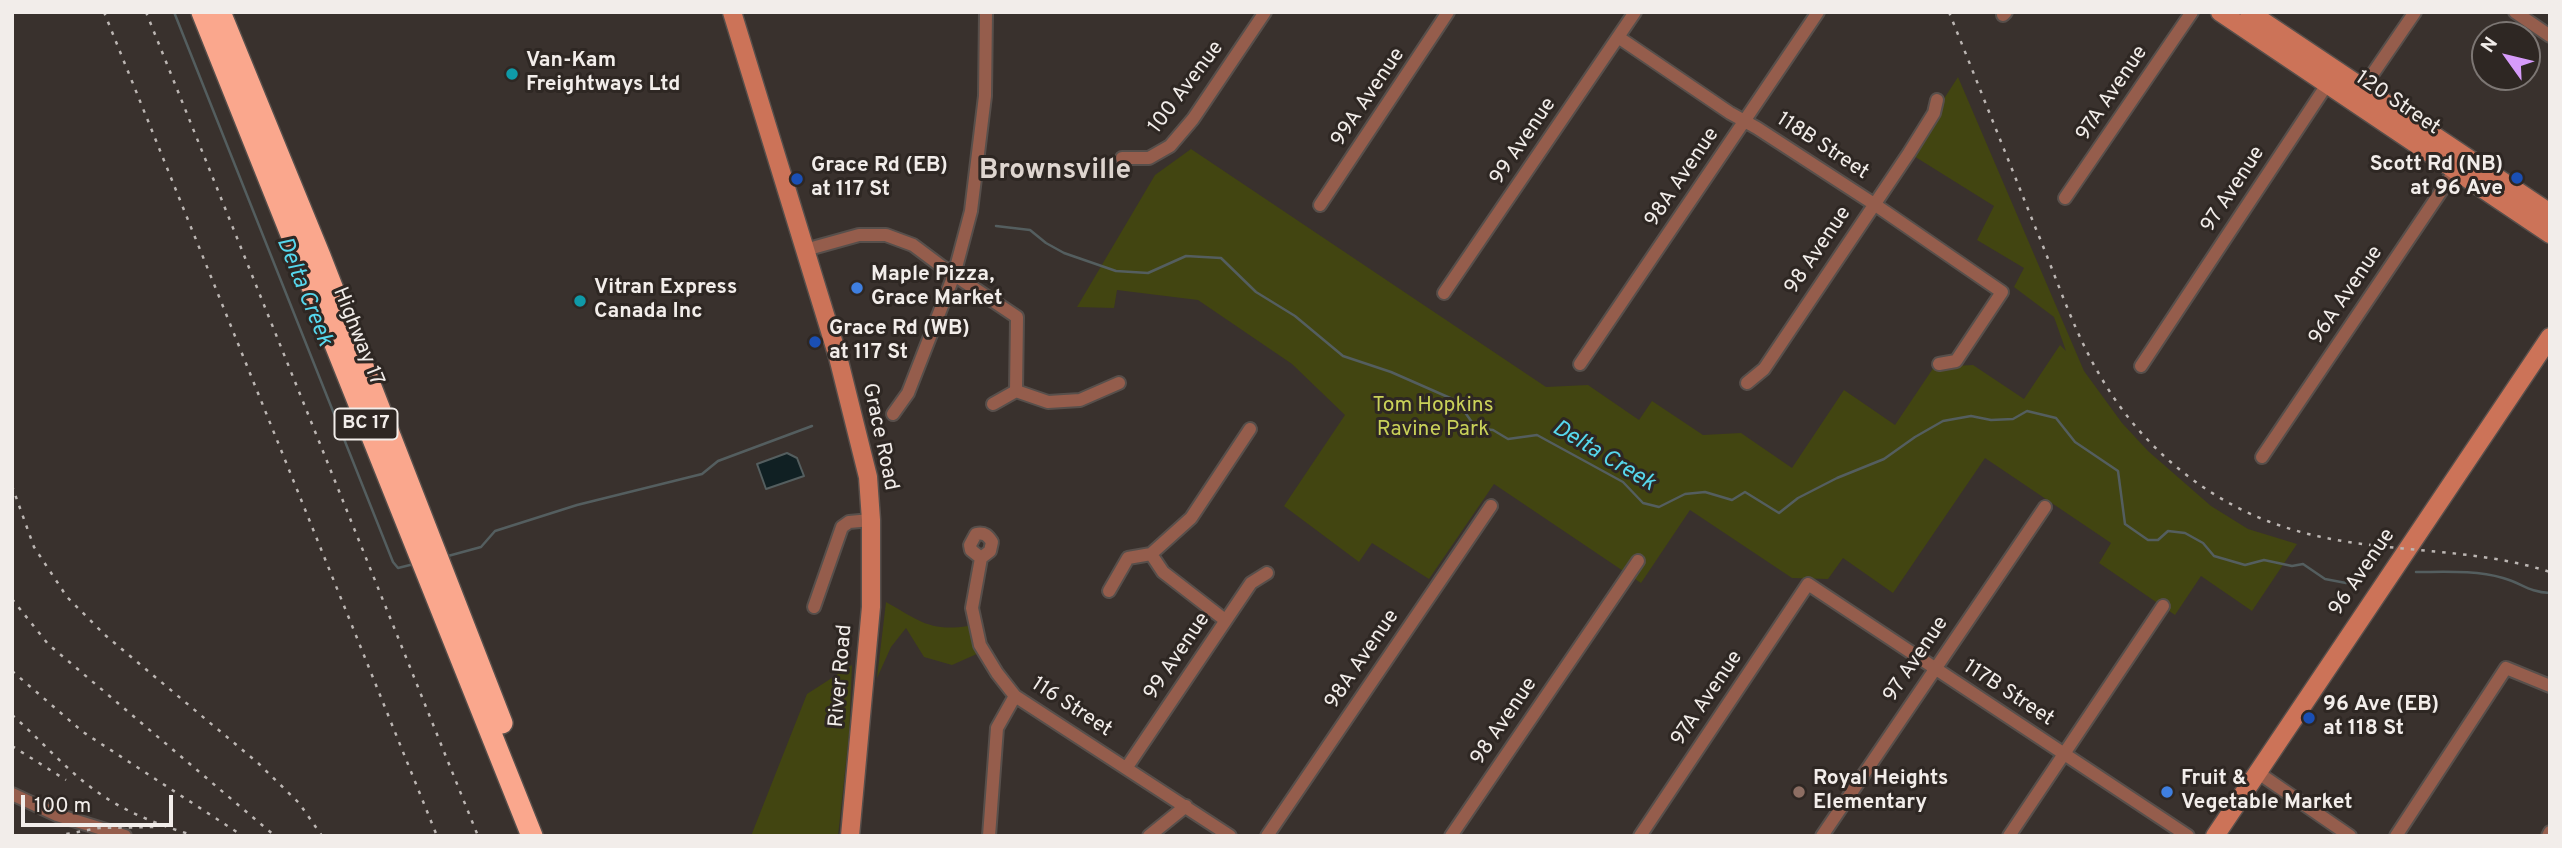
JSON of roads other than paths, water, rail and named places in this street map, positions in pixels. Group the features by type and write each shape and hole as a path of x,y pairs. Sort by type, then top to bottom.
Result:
{"highway":[{"name":"Highway 17","path":"202,12 533,836"},
{"name":"Highway 17","path":"222,12 547,836"}],"street":[{"name":"Grace Road","path":"732,12 838,357 868,477 871,520 849,522 842,527 814,607"},
{"path":"892,414 908,393 954,275 971,211 985,96 986,12"},
{"name":"100 Avenue","path":"1122,158 1149,158 1170,146 1193,119 1265,12"},
{"name":"99A Avenue","path":"1320,205 1448,12"},
{"name":"99 Avenue","path":"1444,293 1635,12"},
{"name":"98A Avenue","path":"1580,364 1818,12"},
{"name":"97A Avenue","path":"2065,198 2192,12"},
{"name":"120 Street","path":"2220,12 2332,78 2459,163 2550,213"},
{"name":"120 Street","path":"2249,12 2332,78 2363,88 2550,234"},
{"path":"2363,88 2415,12"},
{"path":"2515,12 2550,36"},
{"name":"118B Street","path":"1618,37 1874,204 2002,292 1956,361 1939,364"},
{"name":"97 Avenue","path":"2141,366 2332,78"},
{"name":"98 Avenue","path":"1747,383 1764,369 1934,113 1937,100"},
{"name":"96A Avenue","path":"2262,457 2459,163"},
{"path":"805,250 859,235 886,235 913,245 1017,317 1016,391"},
{"name":"96 Avenue","path":"2215,836 2550,337"},
{"path":"993,404 1016,391 1048,402 1080,400 1119,383"},
{"path":"1109,591 1128,558 1151,554 1191,518 1250,429"},
{"name":"98A Avenue","path":"1267,836 1491,506"},
{"name":"97 Avenue","path":"1822,836 2045,507"},
{"name":"River Road","path":"850,836 871,607 871,520"},
{"path":"1151,554 1163,572 1225,620"},
{"name":"116 Street","path":"981,558 972,608 980,645 1015,696 1230,836"},
{"name":"98 Avenue","path":"1451,836 1638,561"},
{"name":"99 Avenue","path":"1127,767 1251,583 1267,573"},
{"name":"97A Avenue","path":"1640,836 1808,584"},
{"name":"117B Street","path":"1808,584 2188,836"},
{"path":"2009,836 2163,606"},
{"path":"2396,836 2506,668 2550,686"},
{"path":"989,836 997,728 1015,696"},
{"path":"2257,772 2350,836"},
{"path":"12,794 49,812 125,836"},
{"path":"1149,836 1185,806"}],"waterway":[{"name":"Delta Creek","path":"174,12 393,562 398,568 414,564"},
{"name":"Delta Creek","path":"996,226 1030,230 1064,253 1116,271 1148,273 1186,256 1221,258 1256,292 1295,316 1343,356 1391,372 1457,401 1476,428 1493,430 1508,439 1537,435 1623,482 1643,503 1659,507 1685,494 1705,492 1732,500 1745,492 1779,513 1798,498 1837,478 1884,459 1943,421 1971,416 1991,420 2013,419 2027,411 2056,418 2075,442 2118,471 2125,524 2148,540 2158,540 2168,531 2185,533 2203,543 2214,556 2245,565 2264,560 2292,566 2303,564 2325,579 2346,583"},
{"name":"Delta Creek","path":"448,556 481,547 495,531 577,505 702,474 718,461 812,426"},
{"name":"Delta Creek","path":"2416,572 2492,575 2536,591 2550,593"}],"railway":[{"path":"104,12 437,836"},
{"path":"146,12 478,836"},
{"path":"1949,12 2083,343 2119,405 2138,430 2160,452 2184,473 2236,507 2294,530 2357,543 2519,563 2550,572"},
{"path":"12,486 34,547 67,597 105,635 258,763 299,803 322,836"},
{"path":"12,599 48,644 275,836"},
{"path":"12,671 83,732 243,836"},
{"path":"12,715 74,773 107,799 144,818 195,836"},
{"path":"12,746 66,780"},
{"path":"56,836 99,828 156,827"}],"place":[{"name":"Van-Kam Freightways Ltd","path":"512,74"},
{"name":"Scott Rd (NB) at 96 Ave","path":"2517,178"},
{"name":"Grace Rd (EB) at 117 St","path":"797,179"},
{"name":"Maple Pizza, Grace Market","path":"857,288"},
{"name":"Vitran Express Canada Inc","path":"580,301"},
{"name":"Grace Rd (WB) at 117 St","path":"815,342"},
{"name":"96 Ave (EB) at 118 St","path":"2309,718"},
{"name":"Royal Heights Elementary","path":"1799,792"},
{"name":"Fruit & Vegetable Market","path":"2167,792"}],"district":[{"name":"Brownsville","path":"1055,172"}],"park label":[{"name":"Tom Hopkins Ravine Park","path":"1433,419"}]}
